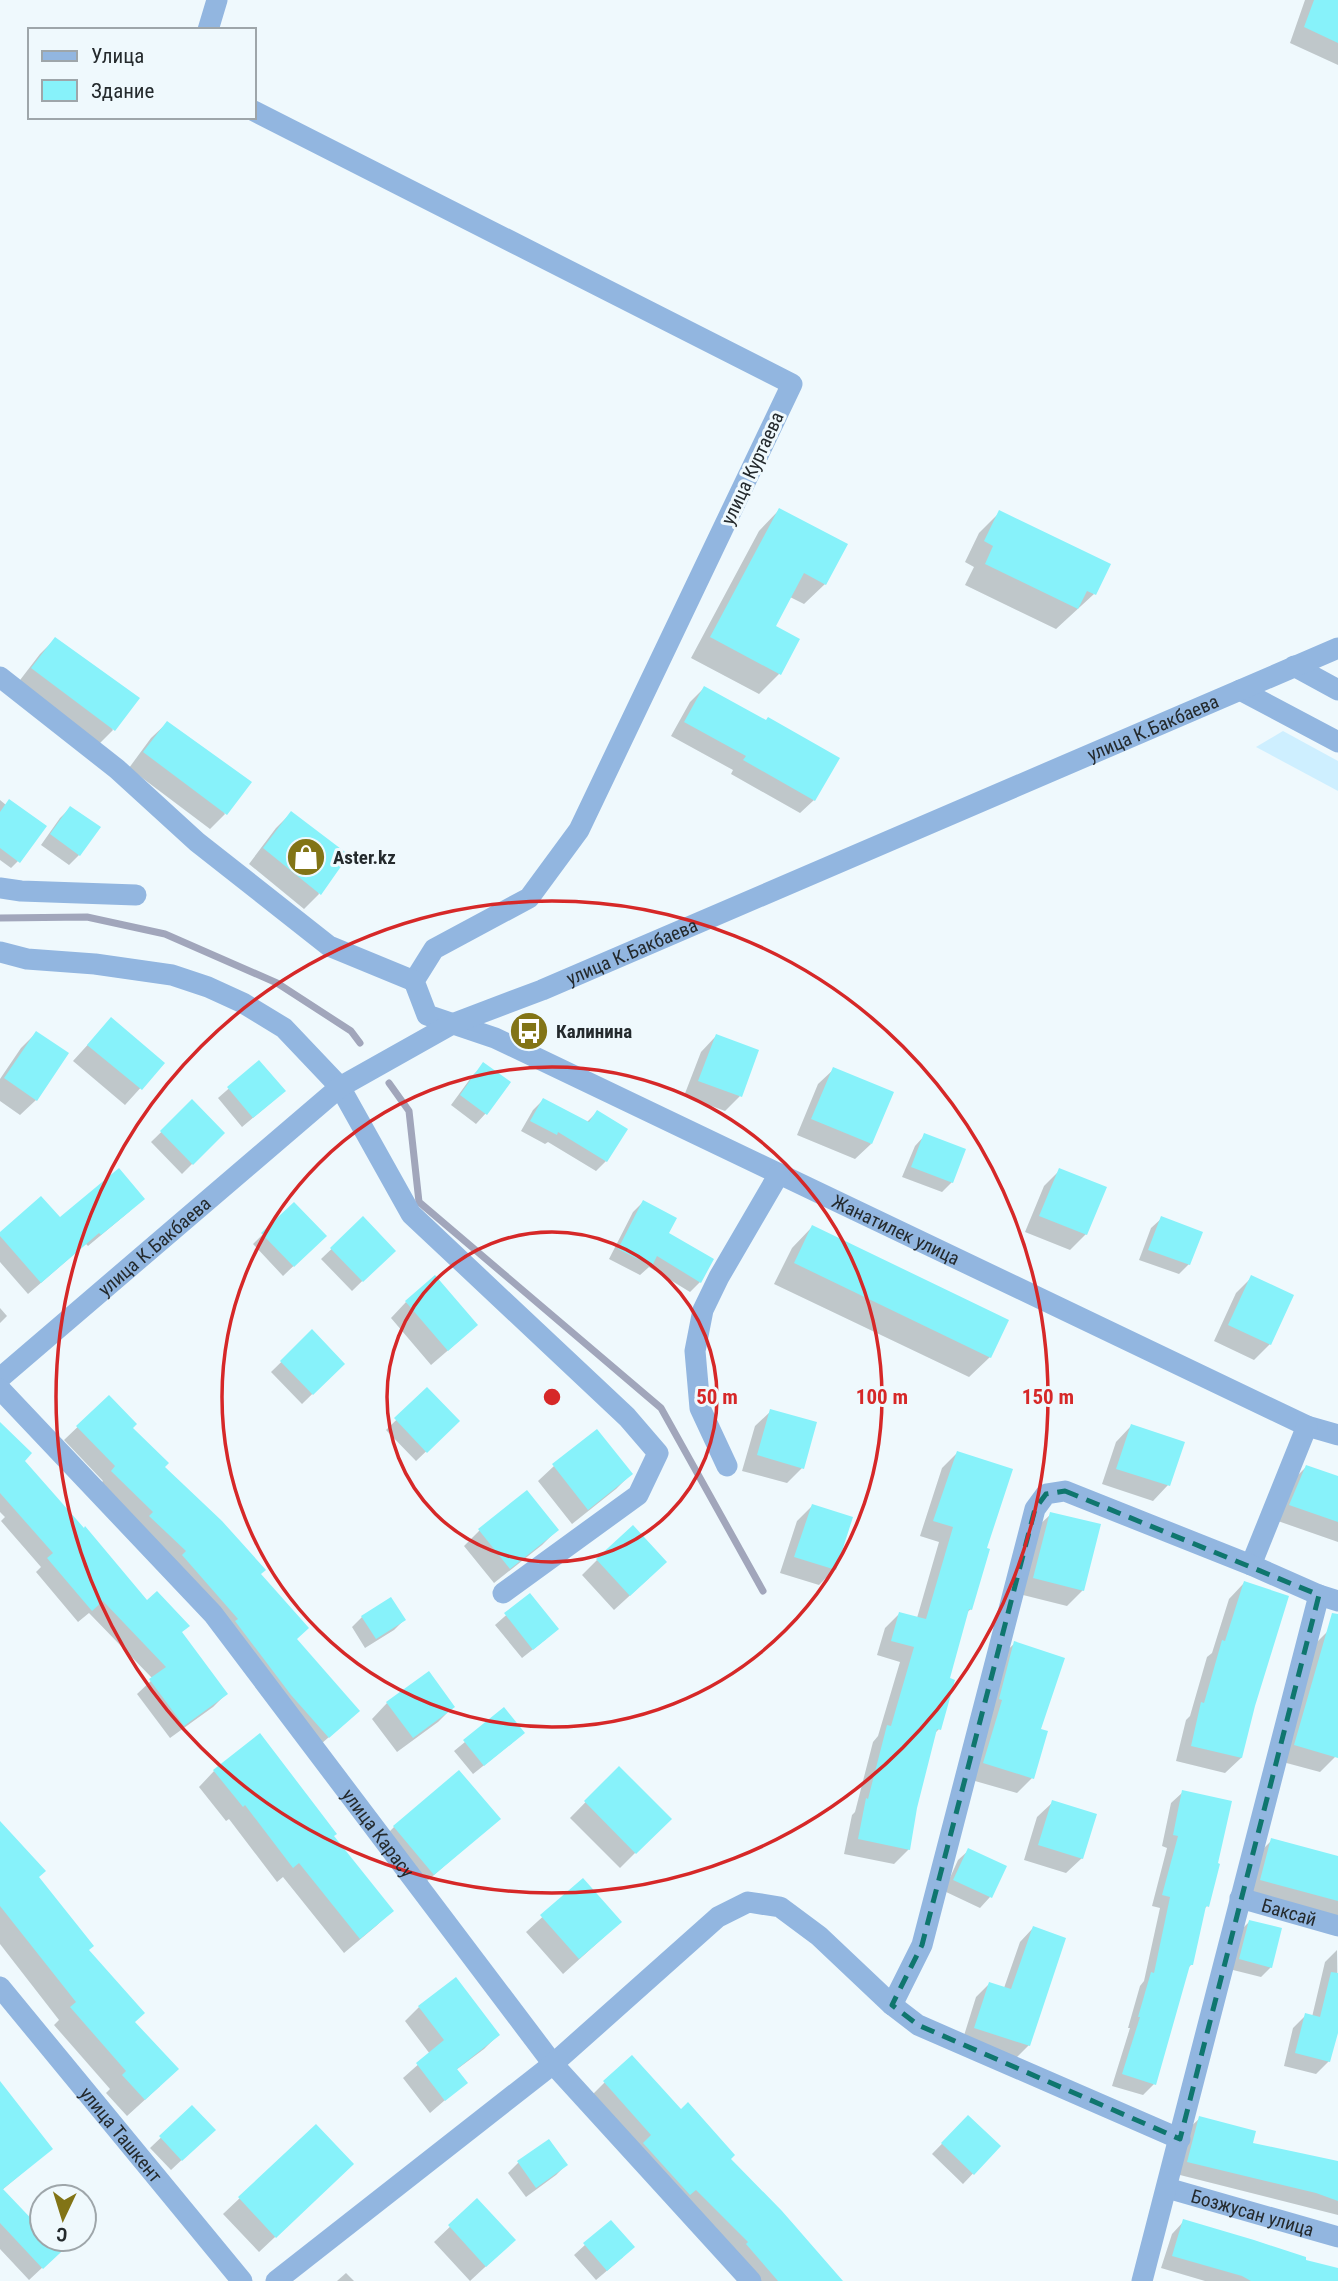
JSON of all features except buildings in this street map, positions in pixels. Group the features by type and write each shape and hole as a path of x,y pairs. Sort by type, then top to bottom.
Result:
{"street":[{"path":"209,28 217,0"},
{"name":"улица Куртаева","path":"256,112 792,384 579,830 530,898 434,949 414,981"},
{"name":"улица К.Бакбаева","path":"0,1377 341,1087 452,1024 542,990 1338,648"},
{"path":"1294,666 1338,690"},
{"path":"0,677 117,769 197,842 328,946 414,981 427,1015 452,1024"},
{"path":"1240,690 1338,742"},
{"path":"0,888 136,895"},
{"path":"0,952 27,959 95,964 172,975 208,986 284,1028 341,1087 411,1214 627,1417 658,1453 638,1495 503,1593"},
{"name":"Жанатилек улица","path":"452,1024 495,1038 1307,1426 1338,1435"},
{"path":"727,1465 699,1408 695,1351 703,1310 719,1277 779,1174"},
{"name":"улица Карасу","path":"0,1389 213,1614 553,2064 751,2281"},
{"path":"1251,1565 1307,1426"},
{"path":"892,2005 922,1945 1035,1509 1046,1494 1065,1491 1328,1598 1240,1898 1142,2281"},
{"name":"Баксай","path":"1240,1898 1338,1926"},
{"path":"276,2281 553,2064 718,1917 748,1902 780,1907 818,1936 892,2005 918,2025 1180,2139"},
{"name":"улица Ташкент","path":"0,1987 242,2281"},
{"name":"Бозжусан улица","path":"1167,2188 1338,2237"}],"highlighted area":[{"path":"1065,1491 1319,1595 1180,2139 918,2025 892,2005 922,1945 1035,1509 1046,1494"}],"shaded area":[{"path":"1283,731 1338,761 1338,791 1256,747"}],"waterway":[{"path":"0,918 87,917 165,934 277,983 351,1031 360,1043"},
{"path":"389,1083 409,1111 419,1202 661,1408 763,1591"}],"place":[{"name":"Aster.kz","path":"306,857"},
{"name":"Калинина","path":"529,1031"}]}
